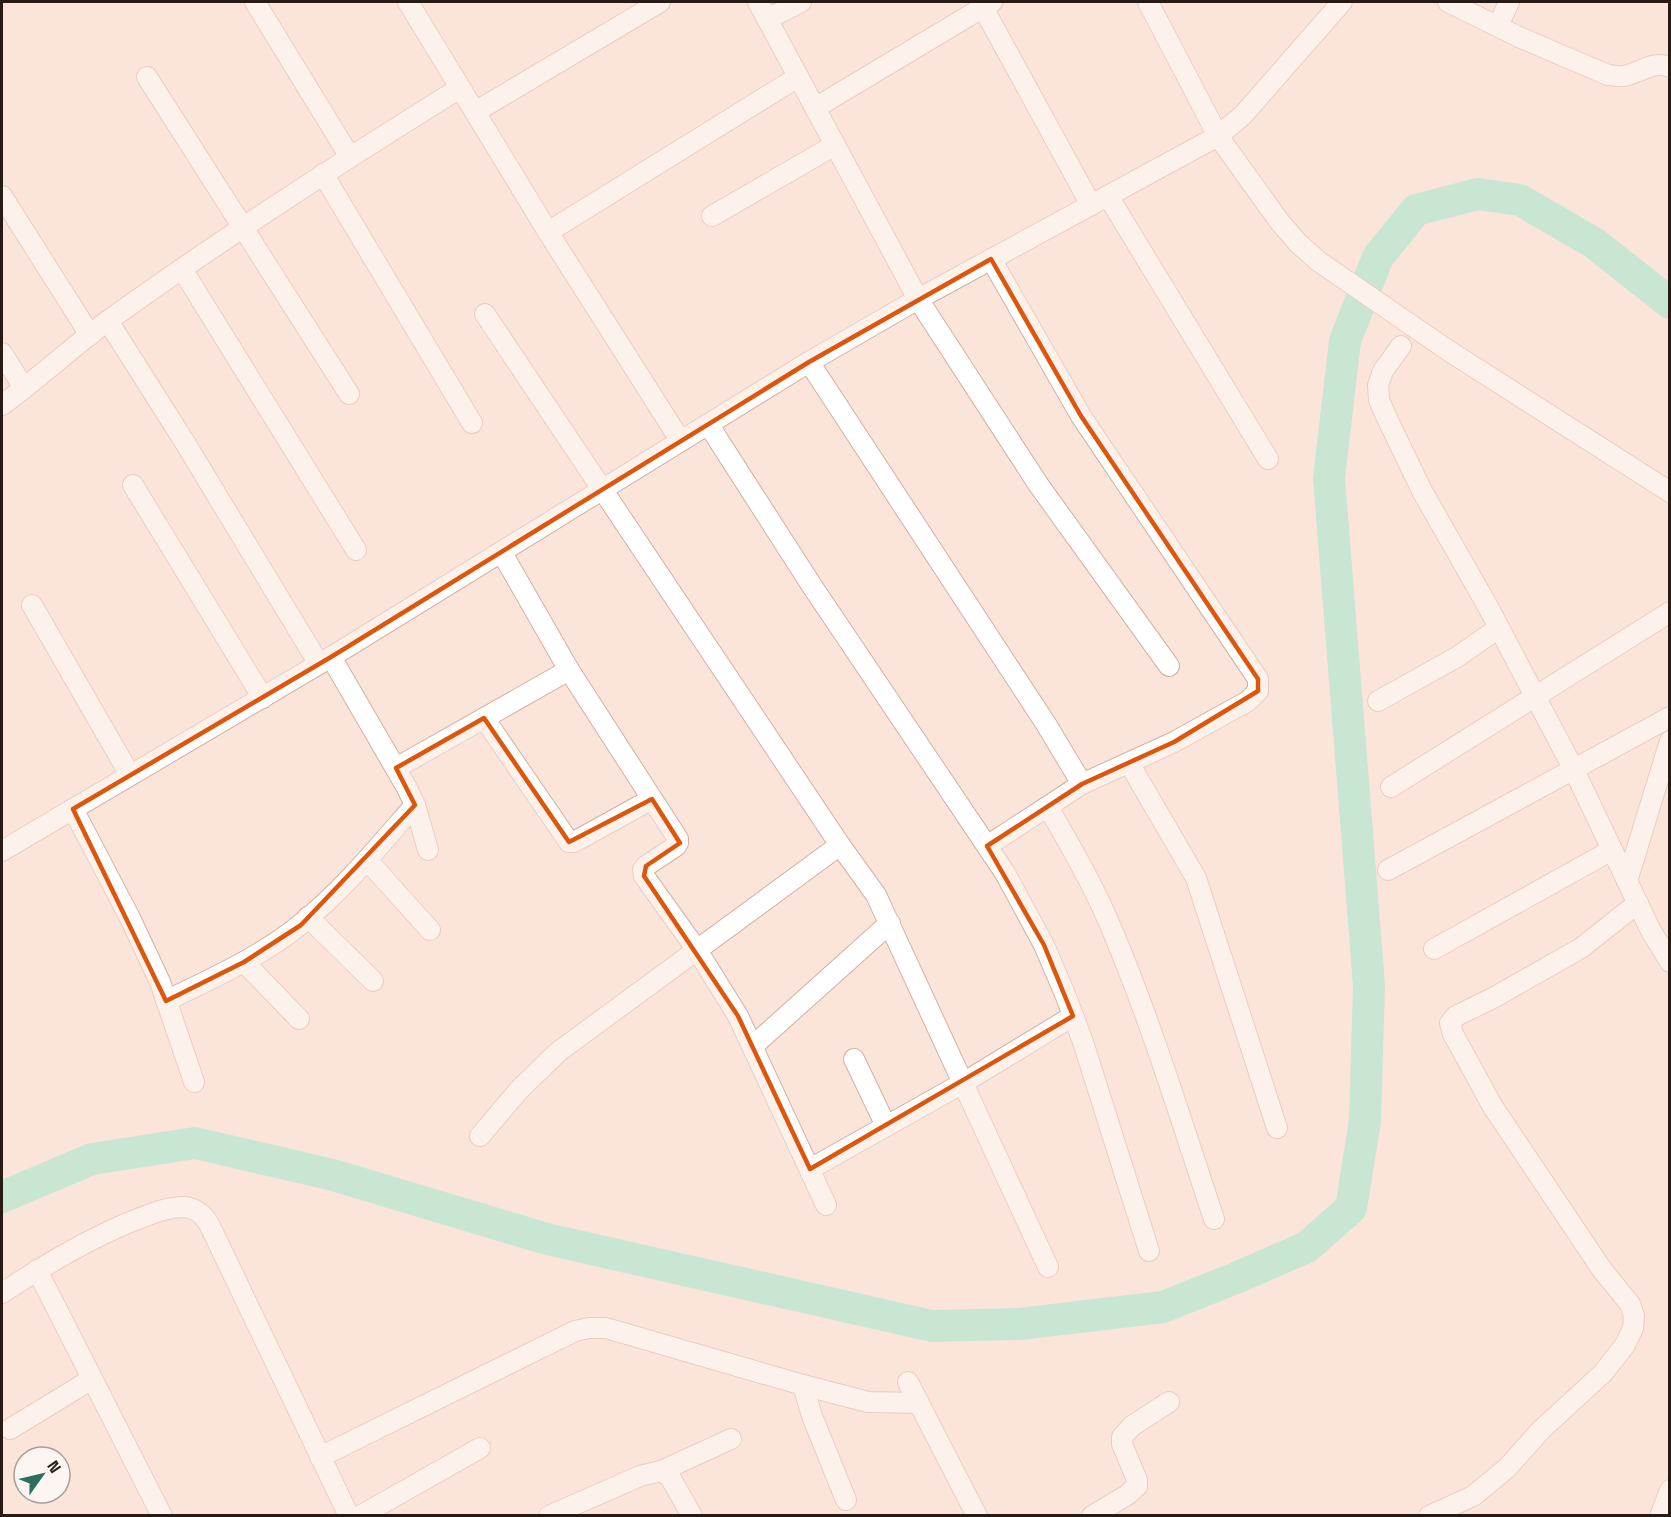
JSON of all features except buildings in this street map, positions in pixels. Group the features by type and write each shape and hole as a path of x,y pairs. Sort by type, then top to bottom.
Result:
{"street":[{"path":"255,2 350,157"},
{"path":"474,112 660,2"},
{"path":"758,2 918,299 1038,484 1168,666"},
{"path":"767,20 801,2"},
{"path":"1148,2 1218,136 1279,221 1298,243 1318,261 1449,351 1670,492"},
{"path":"2,851 325,661 809,362 990,259 1218,136 1243,115 1342,2"},
{"path":"1448,2 1608,75 1623,76 1652,65 1664,64 1670,67"},
{"path":"1498,26 1509,2"},
{"path":"414,3 474,112 680,440"},
{"path":"815,108 985,3 1099,200 1269,459"},
{"path":"147,77 244,226 348,394"},
{"path":"548,232 798,77"},
{"path":"2,405 108,321 244,226 460,88"},
{"path":"712,216 835,145"},
{"path":"323,174 472,423"},
{"path":"2,196 90,335"},
{"path":"987,846 1082,784 1174,742 1248,701 1258,691 1258,679 1081,416 990,259"},
{"path":"182,269 356,550"},
{"path":"485,314 840,846 876,895 1048,1267"},
{"path":"108,321 396,768 415,805 428,850"},
{"path":"1401,346 1383,371 1378,385 1379,400 1422,491 1499,628 1574,770 1651,931 1670,962"},
{"path":"2,353 24,388"},
{"path":"809,362 1046,724 1082,784"},
{"path":"708,424 812,586 1005,873 1044,945 1073,1016 1149,1251"},
{"path":"133,485 263,698"},
{"path":"502,553 569,670 678,843 646,866 643,870 644,876 697,950 738,1016 826,1205"},
{"path":"32,605 130,775"},
{"path":"1391,787 1670,612"},
{"path":"1378,701 1457,657 1499,628"},
{"path":"396,768 569,670"},
{"path":"1388,870 1670,717"},
{"path":"484,718 568,842 574,842 652,799"},
{"path":"1627,881 1670,741"},
{"path":"1129,762 1196,878 1277,1128"},
{"path":"166,1001 244,962 308,918 334,894 415,805"},
{"path":"1048,807 1071,846 1113,931 1152,1033 1214,1219"},
{"path":"73,809 130,918 166,1001 194,1082"},
{"path":"480,1136 519,1090 558,1052 840,846"},
{"path":"1434,949 1612,850"},
{"path":"366,860 430,930"},
{"path":"1429,1515 1473,1496 1507,1468 1540,1431 1603,1373 1624,1345 1633,1328 1634,1316 1630,1304 1596,1262 1493,1107 1453,1034 1450,1023 1456,1016 1493,998 1581,948 1638,903"},
{"path":"308,918 373,981"},
{"path":"753,1046 890,923"},
{"path":"244,962 299,1019"},
{"path":"810,1169 963,1083 1073,1016"},
{"path":"854,1059 886,1126"},
{"path":"2,1293 37,1270 102,1234 162,1210 184,1207 197,1210 209,1224 349,1515"},
{"path":"37,1270 162,1515"},
{"path":"320,1457 516,1359 575,1331 589,1328 606,1328 868,1402 919,1403"},
{"path":"10,1429 92,1379"},
{"path":"908,1382 977,1515"},
{"path":"804,1385 812,1416 846,1500"},
{"path":"1092,1515 1127,1495 1137,1486 1137,1480 1122,1444 1122,1437 1132,1426 1169,1402"},
{"path":"549,1515 630,1480 661,1471 731,1439"},
{"path":"360,1515 480,1448"},
{"path":"661,1471 670,1476 692,1515"},
{"path":"1660,1515 1670,1490"}],"highlighted area":[{"path":"991,259 1081,416 1258,679 1258,691 1174,742 1082,784 987,846 1044,945 1073,1016 810,1169 738,1016 644,876 646,866 680,843 652,799 569,842 484,718 396,768 415,805 301,925 244,962 166,1001 73,809 331,657 809,362"}],"waterway":[{"path":"2,1197 92,1159 195,1143 333,1175 547,1239 932,1326 1020,1324 1163,1307 1307,1247 1351,1208 1365,1121 1369,985 1329,478 1345,341 1378,257 1416,210 1478,194 1520,200 1594,243 1670,303"}]}
